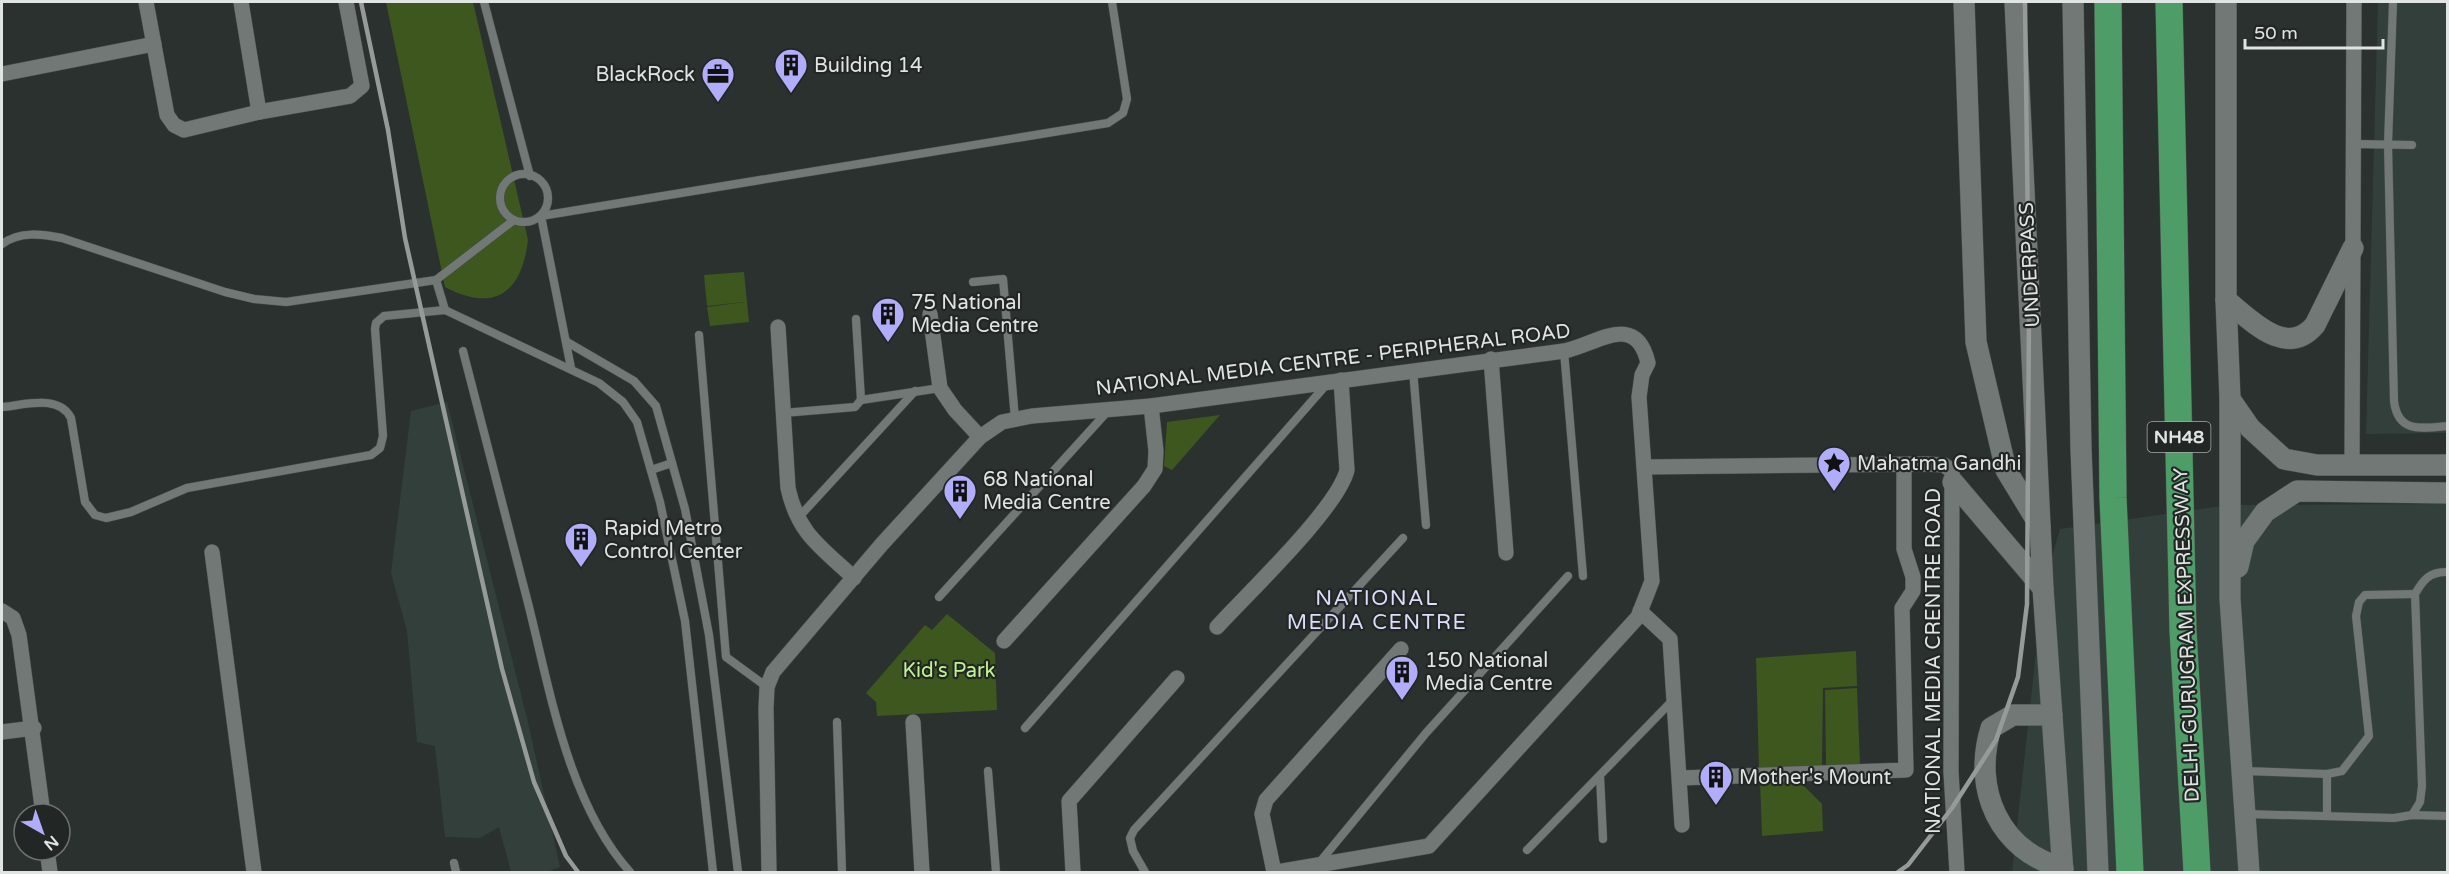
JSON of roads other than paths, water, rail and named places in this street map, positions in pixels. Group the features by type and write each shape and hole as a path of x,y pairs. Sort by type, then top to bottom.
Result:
{"highway":[{"path":"2108,2 2113,498 2130,873"},
{"name":"DELHI-GURUGRAM EXPRESSWAY","path":"2169,2 2183,631 2197,873"}],"main road":[{"path":"1964,2 1976,342 2006,470 2042,529"},
{"name":"UNDERPASS","path":"2015,2 2042,529 2043,588 2063,870"},
{"path":"2073,2 2080,449 2098,873"},
{"path":"2226,2 2226,300 2230,399 2230,599 2240,771 2249,873"},
{"path":"2226,300 2275,337 2294,340 2307,334 2315,325 2353,248"},
{"path":"2230,399 2250,428 2284,459 2317,465 2448,465"},
{"path":"1953,482 2043,588"},
{"path":"2230,599 2244,541 2265,512 2297,491 2448,493"},
{"path":"2052,715 2013,715 1991,728 1985,747 1984,774 1988,796 1999,820 2015,842 2044,863 2063,870"}],"street":[{"path":"146,2 167,115 174,125 184,130 259,112 350,96 357,92 362,86 346,2"},
{"path":"241,2 259,112"},
{"path":"2352,465 2354,2"},
{"path":"2,74 154,44"},
{"path":"930,314 940,387 955,410 980,438"},
{"path":"778,327 788,488 797,519 810,537 854,578"},
{"name":"NATIONAL MEDIA CENTRE - PERIPHERAL ROAD","path":"767,687 773,672 854,578 980,438 1002,422 1151,406 1564,351 1583,348 1614,333 1634,337 1645,349 1648,363 1642,375 1639,397 1652,581 1640,611 1429,846 1276,873"},
{"path":"1491,359 1506,553"},
{"path":"1217,627 1319,515 1345,481 1347,470 1335,381"},
{"path":"1004,641 1144,486 1155,469 1156,451 1151,406"},
{"path":"1680,778 1906,770 1902,608 1913,591 1913,577 1904,549 1904,465"},
{"name":"NATIONAL MEDIA CRENTRE ROAD","path":"1644,468 1944,465 1952,471 1951,772 1957,873"},
{"path":"212,552 254,873"},
{"path":"2,611 13,618 17,626 34,728 42,802"},
{"path":"1640,611 1670,639 1682,825"},
{"path":"1276,873 1262,814 1266,800 1401,649"},
{"path":"1073,873 1069,801 1086,778 1177,678"},
{"path":"767,687 769,873"},
{"path":"914,722 922,873"},
{"path":"2,732 34,728"}],"lane":[{"path":"484,2 530,176"},
{"path":"571,368 541,216 548,202 548,193 540,180 530,176 512,178 502,189 501,204 504,212 514,220 526,222 541,216 1108,123 1123,113 1127,99 1112,2"},
{"path":"2393,2 2388,144 2395,411 2402,421 2413,428 2448,426"},
{"path":"2354,144 2412,145"},
{"path":"2,244 8,239 36,233 54,236 225,292 254,299 286,302 436,280 514,220"},
{"path":"974,282 1003,279 1015,419"},
{"path":"436,280 445,310"},
{"path":"2,407 56,403 66,407 71,418 85,502 95,515 106,518 130,512 187,489 371,455 380,448 383,436 376,323 384,316 445,310 600,383 623,402 637,422 651,470 685,621 712,873"},
{"path":"856,319 861,400"},
{"path":"699,335 726,657 767,687"},
{"path":"567,342 634,381 656,406 685,509 709,635 738,873"},
{"path":"463,351 557,718 584,801 620,861 630,873"},
{"path":"1564,351 1583,576"},
{"path":"1413,370 1426,525"},
{"path":"1025,728 1335,381"},
{"path":"783,413 855,407 861,400 940,387"},
{"path":"797,519 915,392"},
{"path":"939,597 1108,411"},
{"path":"651,470 672,463"},
{"path":"1145,873 1133,851 1130,838 1134,830 1402,538"},
{"path":"2412,815 2420,802 2422,786 2415,594 2423,580 2436,572 2448,572"},
{"path":"1316,866 1426,733 1568,576"},
{"path":"2240,771 2327,774 2342,771 2369,736 2356,616 2359,602 2366,595 2415,594"},
{"path":"1527,850 1674,699"},
{"path":"837,722 842,873"},
{"path":"988,771 996,873"},
{"path":"2327,774 2327,816"},
{"path":"1600,776 1603,839"},
{"path":"2244,814 2394,818 2412,815 2448,816"},
{"path":"454,863 456,873"}],"railway":[{"path":"361,2 388,130 405,238 502,669 534,782 566,856 578,872"},
{"path":"1898,872 1908,865 1952,808 1996,740 2018,677 2027,604 2029,312 2025,2"}],"place":[{"name":"Building 14","path":"791,94"},
{"name":"BlackRock","path":"718,103"},
{"name":"75 National Media Centre","path":"888,343"},
{"name":"Mahatma Gandhi","path":"1834,492"},
{"name":"68 National Media Centre","path":"960,520"},
{"name":"Rapid Metro Control Center","path":"581,568"},
{"name":"150 National Media Centre","path":"1402,701"},
{"name":"Mother's Mount","path":"1716,806"}],"district":[{"name":"NATIONAL MEDIA CENTRE","path":"1377,610"}],"park label":[{"name":"Kid's Park","path":"949,670"}]}
